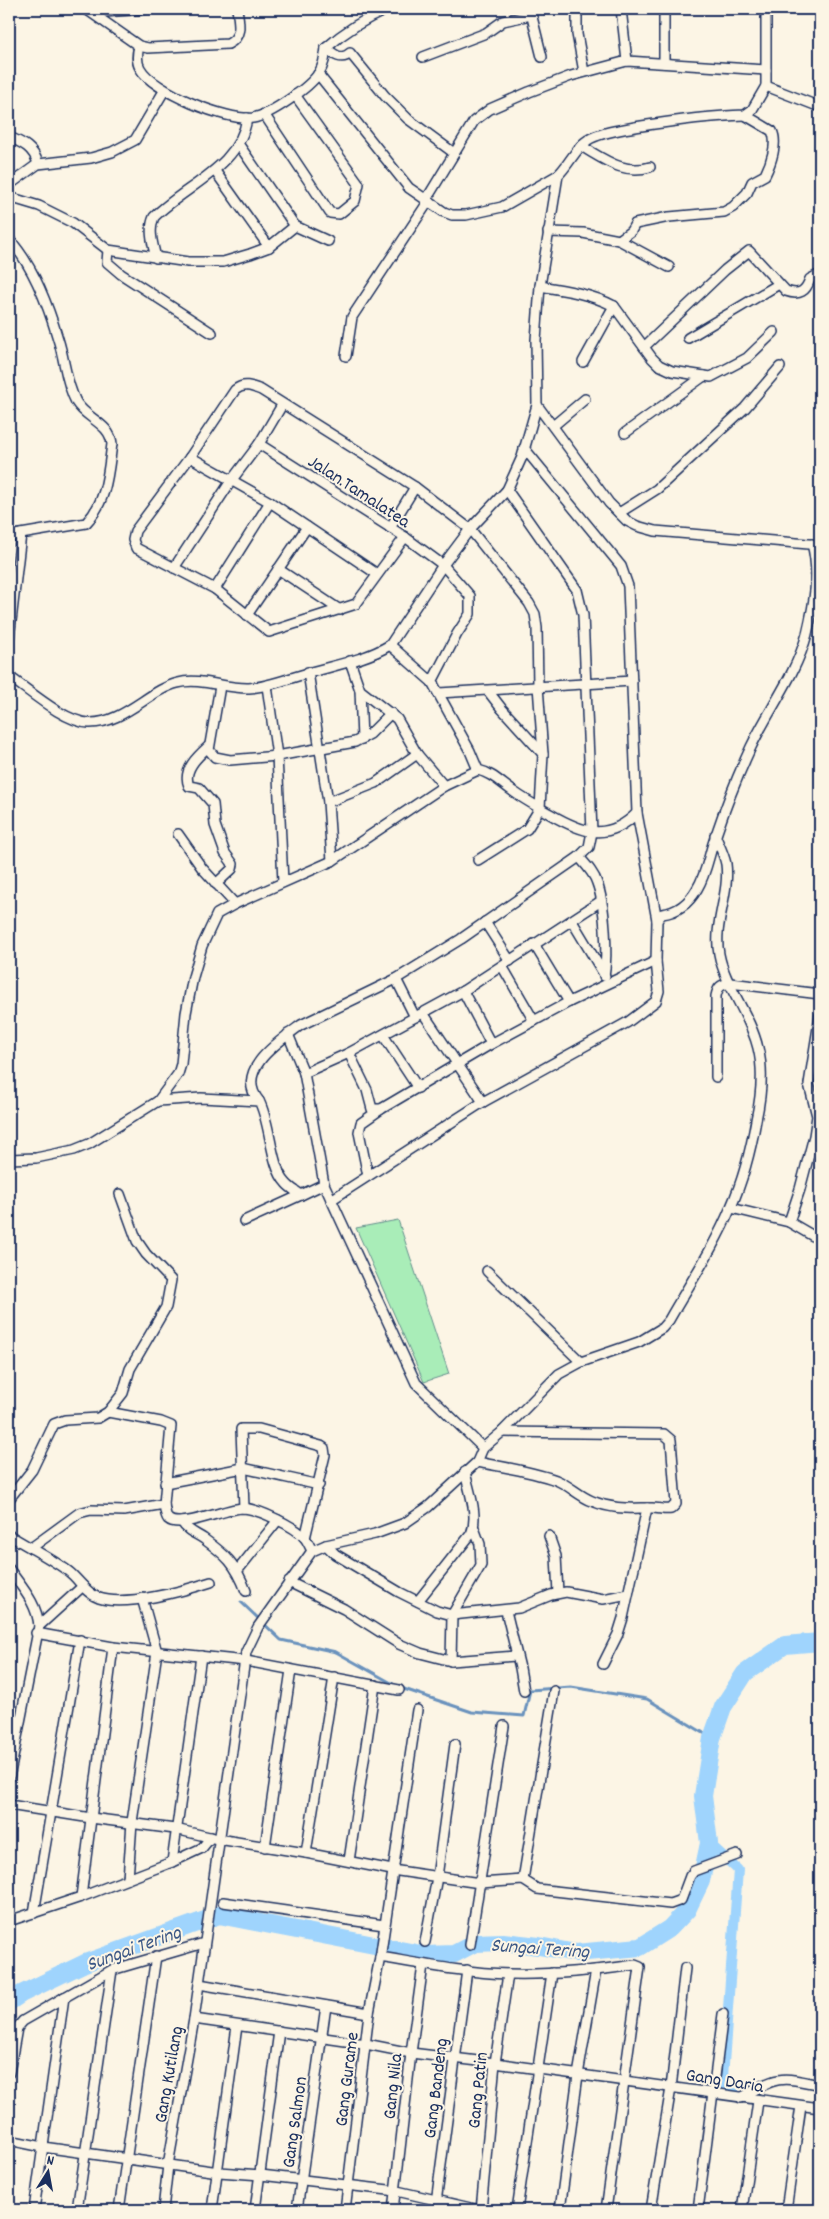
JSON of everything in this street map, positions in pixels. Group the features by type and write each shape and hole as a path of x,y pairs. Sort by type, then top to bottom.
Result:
{"street":[{"path":"86,9 103,13 145,9"},
{"path":"103,13 139,46 148,48 228,44 233,42 240,27 236,9"},
{"path":"139,46 137,56 140,70 164,91 202,107 247,118 264,114 295,95 318,74 325,61 326,48 344,32 367,18 388,9"},
{"path":"577,9 578,34 584,72"},
{"path":"621,9 627,61"},
{"path":"664,9 664,63"},
{"path":"318,74 403,182 444,212 452,215 483,212 510,204 558,175 568,166 581,146 590,139 614,131 670,121 745,115 752,110 766,86 766,9"},
{"path":"423,56 486,32 503,21 530,12 542,58"},
{"path":"326,48 338,57 345,57 350,53 408,119 454,153"},
{"path":"346,356 352,316 427,201 474,120 490,109 528,92 584,72 627,61 766,70"},
{"path":"766,86 820,107"},
{"path":"9,185 38,164 91,158 112,152 135,140 164,91"},
{"path":"264,114 330,213 339,214 355,201 359,184 295,95"},
{"path":"619,240 631,231 635,224 669,217 724,212 733,207 747,193 752,182 765,175 773,151 774,134 772,131 745,115"},
{"path":"156,258 152,239 154,217 214,171 239,145 247,118"},
{"path":"9,137 30,147 36,154 38,164"},
{"path":"239,145 295,226 328,241"},
{"path":"581,146 613,165 639,170 650,167"},
{"path":"214,171 269,247"},
{"path":"9,674 11,678 63,714 78,721 88,723 102,722 134,708 177,683 200,683 249,688 267,686 308,672 350,662 390,645 470,528 507,490 518,466 538,405 536,340 540,286 558,175"},
{"path":"9,197 39,206 73,223 108,250 188,262 222,262 269,247 295,226"},
{"path":"548,232 582,233 619,240 668,267"},
{"path":"9,239 27,263 44,301 59,340 66,377 75,400 86,414 108,429 112,436 106,491 100,507 86,523 9,536"},
{"path":"108,250 107,262 121,274 212,333"},
{"path":"644,347 725,270 748,251 791,293 803,292 810,279 820,274"},
{"path":"688,338 780,284"},
{"path":"540,286 594,297 614,306 659,365 672,370 704,376 716,376 748,358 774,332"},
{"path":"583,362 614,306"},
{"path":"619,513 657,489 745,408 780,367"},
{"path":"625,433 704,376"},
{"path":"405,538 377,574 361,599 350,608 268,632 215,590 136,548 134,535 235,390 240,386 248,385 261,390 415,487 470,528 529,603 535,614 538,628 538,686 543,754 540,808 527,829 478,860"},
{"path":"553,426 585,399"},
{"path":"174,568 231,481 259,444 282,405"},
{"path":"538,405 602,495 619,513 637,526 655,531 816,545 816,579 806,636 796,662 752,746 715,836 703,878 697,890 682,907 670,913 662,914 657,920"},
{"name":"Jalan.Tamalatea","path":"259,444 390,528 443,565 470,596 471,609 432,682"},
{"path":"331,1200 483,1102 628,1022 656,1001 659,991 656,961 657,920 637,813 628,586 622,566 524,448"},
{"path":"190,457 270,502 377,574"},
{"path":"390,528 415,487"},
{"path":"301,1195 285,1182 280,1175 264,1110 250,1086 256,1067 266,1052 301,1025 396,979 580,858 589,847 592,832 584,683 583,615 577,590 507,490"},
{"path":"215,590 270,502"},
{"path":"247,615 307,527"},
{"path":"9,639 21,534"},
{"path":"278,568 340,610"},
{"path":"390,645 432,682 470,751 478,770 493,776 515,793 571,826 592,832 605,831 622,826 637,813"},
{"path":"350,662 360,690 362,739"},
{"path":"308,672 328,802 332,861"},
{"path":"439,693 632,680"},
{"path":"220,686 209,746 212,755 230,760 277,756 362,739 391,713"},
{"path":"267,686 277,756 283,882"},
{"path":"360,690 391,713 403,728 417,754 444,786"},
{"path":"488,691 543,754"},
{"path":"209,746 190,766 188,783 192,788 199,788 214,804 215,825 225,853 233,864 232,869 216,884"},
{"path":"328,802 376,782 417,754"},
{"path":"9,1159 36,1158 74,1150 89,1144 158,1101 172,1084 181,1064 192,977 202,946 217,914 235,904 332,861 444,786 478,770"},
{"path":"178,834 216,884 235,904"},
{"path":"108,1412 161,1422 170,1426 172,1432 164,1504 167,1517 170,1520 182,1522 244,1508 278,1520 305,1538 312,1552 326,1545 375,1534 405,1523 428,1507 477,1462 483,1448 502,1432 548,1382 581,1362 639,1342 662,1328 669,1320 731,1208 740,1185 760,1101 761,1071 759,1049 750,1020 730,983 719,957 717,946 726,872 723,853 715,836"},
{"path":"580,858 594,876 601,901 607,947 606,980"},
{"path":"304,1073 349,1053 463,991 601,901"},
{"path":"572,920 606,980"},
{"path":"485,922 534,1021"},
{"path":"534,944 569,1002"},
{"path":"368,1176 360,1127 361,1123 380,1109 491,1044 606,980 656,961"},
{"path":"396,979 419,1015 483,1102"},
{"path":"716,1078 717,989 722,984 730,983 820,994"},
{"path":"463,991 491,1044"},
{"path":"789,1222 814,1136 816,1106 809,1084 820,1015"},
{"path":"288,1034 304,1073 324,1184 416,1383 483,1448"},
{"path":"383,1035 418,1088"},
{"path":"349,1053 367,1090 372,1109 380,1109"},
{"path":"158,1101 201,1098 259,1101"},
{"path":"244,1221 324,1184"},
{"path":"9,1499 32,1470 54,1424 66,1420 98,1418 108,1412 123,1393 130,1369 166,1307 172,1284 171,1280 146,1254 137,1241 120,1194"},
{"path":"731,1208 789,1222 820,1240"},
{"path":"487,1270 581,1362"},
{"path":"244,1508 241,1429 259,1429 324,1448 325,1455 319,1485 305,1538"},
{"path":"477,1462 532,1472 558,1481 591,1501 609,1506 628,1510 647,1508 672,1509 676,1504 671,1440 668,1436 658,1433 502,1432"},
{"path":"165,1483 243,1468 319,1485"},
{"path":"451,1661 452,1615 481,1565 480,1544 474,1528 474,1517 465,1472"},
{"path":"31,1548 79,1513 90,1510 124,1511 164,1504"},
{"path":"603,1664 618,1634 647,1508"},
{"path":"238,1570 278,1520"},
{"path":"182,1522 188,1530 208,1542 238,1570 246,1591"},
{"path":"418,1601 474,1528"},
{"path":"9,1535 69,1572 90,1594 100,1598 122,1600 142,1598 178,1592 211,1582"},
{"path":"550,1536 556,1556 558,1593"},
{"path":"326,1545 335,1554 436,1611 452,1615 506,1611 566,1592 603,1599 628,1594"},
{"name":"Gang Kutilang","path":"163,2210 168,2165 199,1984 209,1904 214,1838 249,1644 264,1618 312,1552"},
{"path":"9,1569 30,1598 38,1613 38,1630 9,1778"},
{"path":"289,1582 344,1609 399,1644 420,1653 451,1661 516,1656"},
{"path":"38,1630 83,1586"},
{"path":"128,1878 132,1822 157,1652 142,1598"},
{"path":"506,1611 524,1691"},
{"path":"38,1630 113,1646 246,1661 399,1690"},
{"path":"34,1913 80,1640"},
{"path":"81,1897 113,1646"},
{"path":"172,1862 175,1829 201,1656"},
{"path":"265,1847 291,1670"},
{"path":"306,1853 334,1677"},
{"path":"349,1861 375,1685"},
{"path":"523,1880 554,1691"},
{"name":"Gang Gurame","path":"345,2210 369,2013 381,1954 417,1710"},
{"path":"470,1945 504,1726"},
{"path":"425,1942 437,1877 455,1744"},
{"path":"9,1805 175,1829 214,1838 437,1877 480,1883 523,1880 537,1890 670,1904 681,1900 690,1876 698,1869 737,1855"},
{"path":"9,1922 172,1862 202,1848 214,1838"},
{"path":"223,1902 384,1925"},
{"path":"9,2072 19,2025 112,1970 205,1939"},
{"path":"381,1954 423,1964 508,1974 552,1973 635,1966 641,1969 606,2210"},
{"path":"119,2210 156,1956"},
{"name":"Gang Nila","path":"393,2210 423,1964"},
{"path":"651,2210 671,2088 685,1968"},
{"path":"77,2210 112,1970"},
{"name":"Gang Bandeng","path":"435,2210 467,1970"},
{"path":"560,2210 578,2075 596,1970"},
{"path":"518,2210 552,1973"},
{"name":"Gang Patin","path":"480,2210 495,2062 508,1974"},
{"path":"199,1984 369,2013"},
{"path":"34,2210 64,1997"},
{"name":"Gang Salmon","path":"297,2210 326,2006"},
{"path":"698,2210 723,2014"},
{"name":"Gang Daria","path":"194,2019 366,2044 411,2053 495,2062 743,2097 758,2101 820,2108"},
{"path":"212,2210 219,2172 236,2026"},
{"path":"256,2210 279,2031"},
{"path":"743,2097 765,2083 783,2079 820,2085"},
{"path":"742,2210 758,2101"},
{"path":"786,2210 801,2106"},
{"path":"9,2140 43,2147 219,2172 301,2179 396,2191 480,2210"}],"green space":[{"path":"398,1220 449,1374 424,1382 356,1228"}],"waterway":[{"path":"241,1602 281,1640 336,1652 395,1685"},
{"name":"Sungai Tering","path":"9,2002 21,1994 85,1963 219,1915 426,1955 454,1954 475,1943 503,1942 576,1953 640,1947 670,1928 687,1910 701,1881 709,1843 703,1796 712,1738 723,1707 745,1673 785,1645 820,1642"},
{"path":"401,1688 472,1712 524,1716 530,1690 571,1687 647,1699 712,1738"},
{"path":"709,1843 738,1870 722,2091 735,2093"}]}
